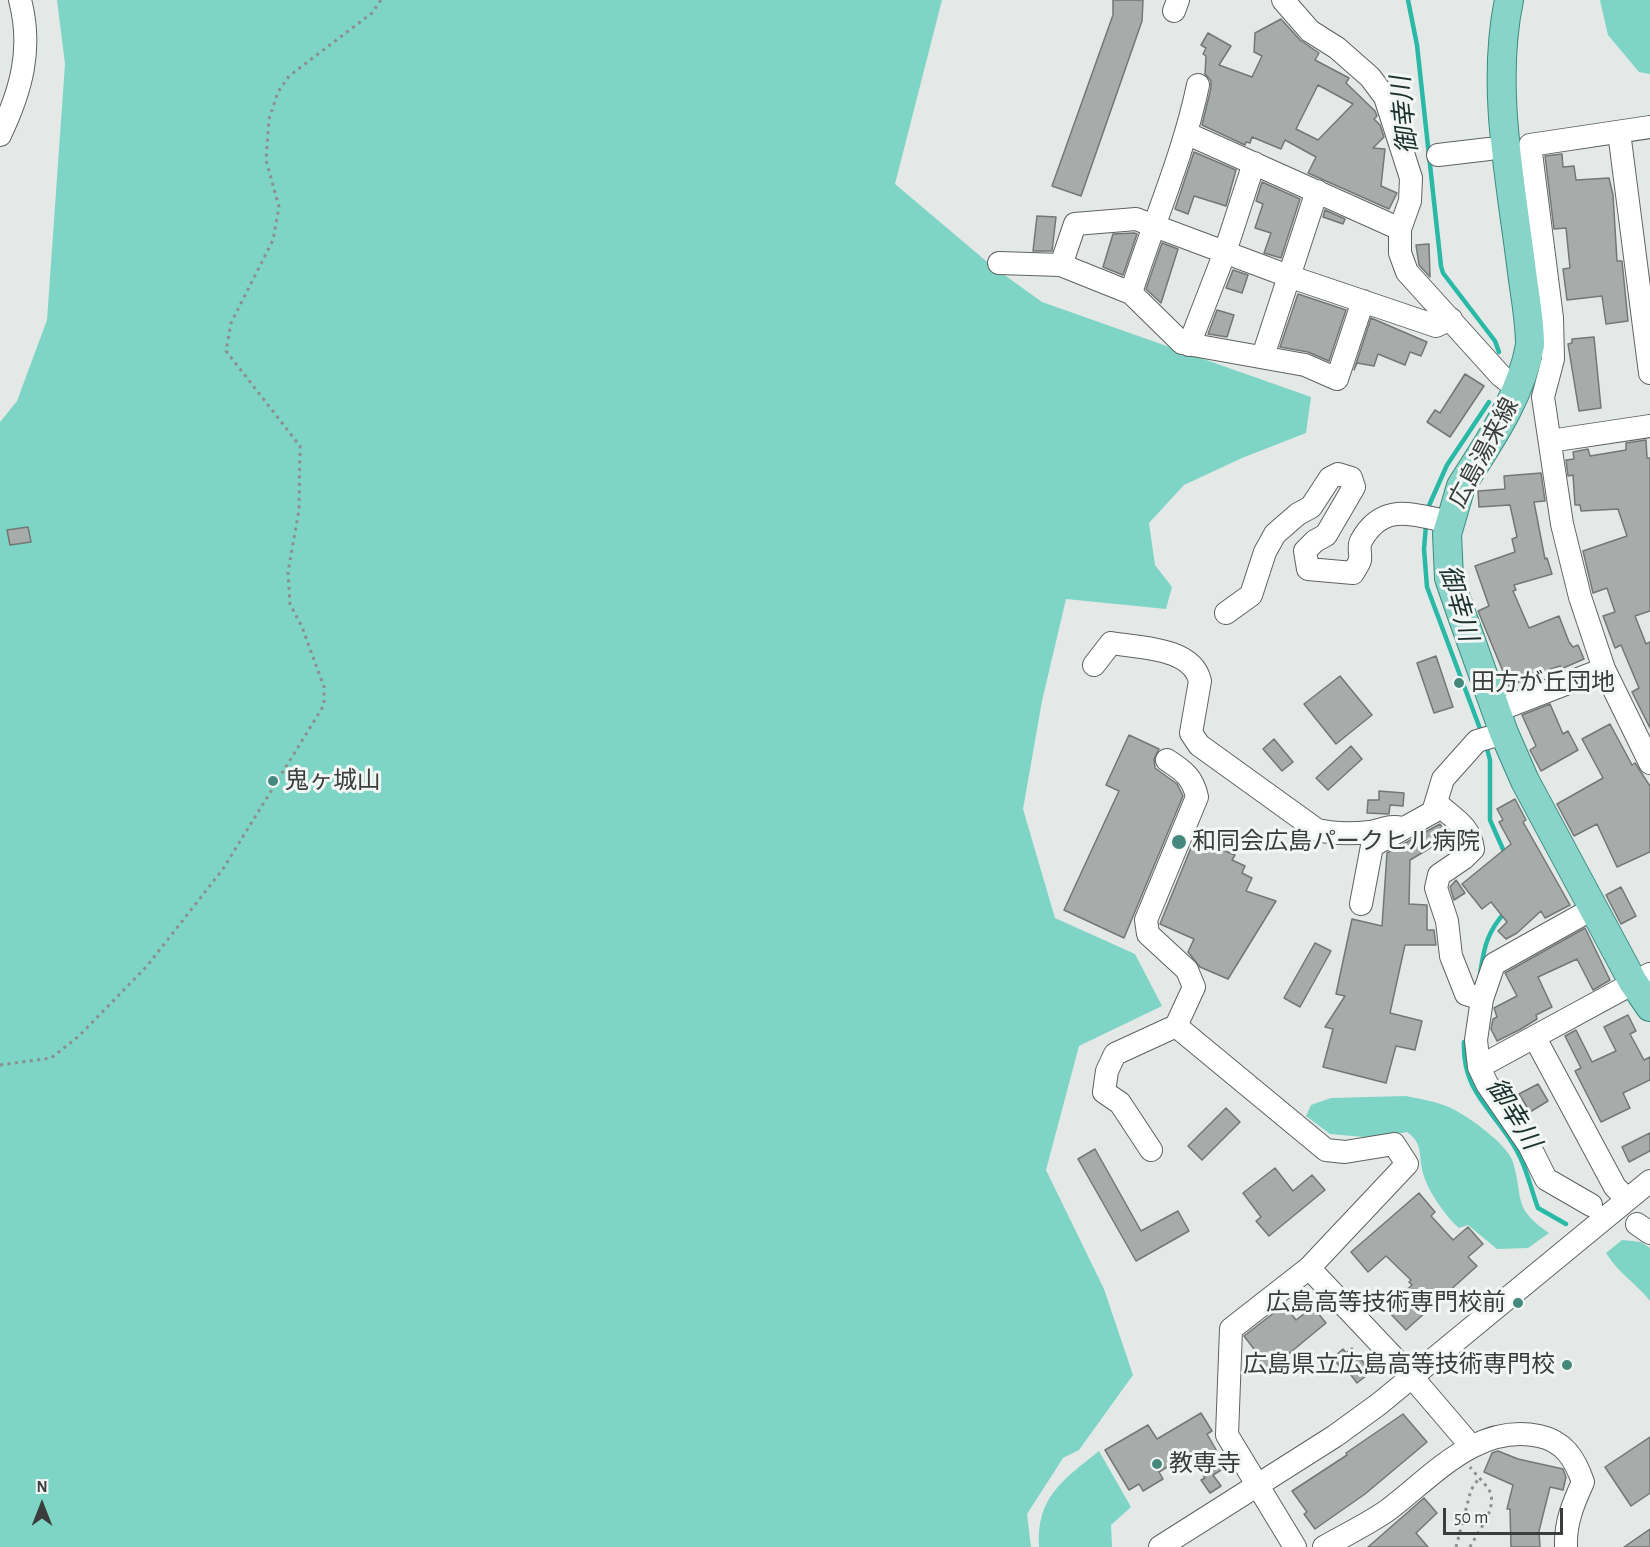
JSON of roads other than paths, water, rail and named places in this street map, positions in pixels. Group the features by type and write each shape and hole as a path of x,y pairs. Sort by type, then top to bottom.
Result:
{"main road":[{"name":"広島湯来線","path":"1509,0 1502,31 1500,63 1506,148 1530,333 1526,368 1518,389 1461,486 1447,534 1449,578 1500,722 1525,780 1593,908 1641,978 1650,1007"}],"street":[{"path":"1283,0 1310,31 1337,48 1370,76 1385,97 1411,177 1410,201 1400,230 1400,253 1407,272 1501,376 1518,389"},
{"path":"0,135 10,93 24,70 14,5"},
{"path":"1131,293 1152,224 1188,134 1198,85"},
{"path":"1650,127 1526,146 1552,318 1553,359 1543,398 1562,524 1580,597 1604,669 1650,763"},
{"path":"1619,132 1642,238 1650,373"},
{"path":"1188,134 1400,230"},
{"path":"1438,155 1489,149"},
{"path":"1189,345 1225,252 1254,163"},
{"path":"1263,356 1291,277 1317,191"},
{"path":"1061,265 1075,224 1136,219 1291,277 1436,326 1451,319"},
{"path":"999,264 1061,265 1131,293 1182,343 1305,365 1337,380 1363,301"},
{"path":"1550,441 1650,426"},
{"path":"1226,613 1251,595 1258,581 1265,552 1275,534 1298,514 1311,507 1330,478 1338,474 1351,478 1354,488 1326,535 1315,541 1305,551 1308,569 1353,573 1360,559 1360,543 1375,522 1388,514 1413,515 1450,522"},
{"path":"1094,665 1111,643 1176,655 1191,663 1198,672 1200,681 1191,733 1199,745 1317,830 1334,834 1372,831 1391,825 1402,828"},
{"path":"1361,904 1372,846 1433,812 1438,804 1438,791 1443,779 1477,741 1500,722 1604,669"},
{"path":"1151,1150 1120,1103 1104,1092 1107,1071 1115,1054 1176,1026 1194,987 1187,970 1148,934 1146,920 1197,797 1194,785 1186,772 1167,760"},
{"path":"1438,804 1464,824 1471,837 1473,849 1464,858 1438,875 1436,888 1447,921 1451,956 1466,994 1482,999"},
{"path":"1591,1204 1546,1179 1529,1145 1487,1084 1479,1067 1476,1040 1482,999 1494,964 1593,908"},
{"path":"1479,1067 1641,978"},
{"path":"1176,1026 1326,1150 1345,1152 1394,1144 1407,1164 1309,1268 1231,1329 1227,1435 1294,1547"},
{"path":"1535,1038 1615,1187 1627,1199"},
{"path":"1160,1547 1335,1436 1412,1377 1650,1180"},
{"path":"1309,1268 1412,1377 1465,1450"},
{"path":"1324,1547 1385,1512 1465,1450 1495,1436 1522,1433 1555,1440 1576,1461 1583,1482 1571,1509 1566,1531 1566,1547"}],"waterway":[{"name":"御幸川","path":"1408,0 1417,45 1441,266 1443,273 1495,341 1499,352"},
{"name":"御幸川","path":"1427,510 1447,465 1489,402"},
{"name":"御幸川","path":"1426,525 1424,549 1427,587 1482,734"},
{"name":"御幸川","path":"1486,745 1490,760 1490,820 1506,856"},
{"name":"御幸川","path":"1480,974 1487,940 1494,926 1506,911"},
{"name":"御幸川","path":"1464,1042 1468,1075 1474,1089 1517,1151 1538,1208 1566,1224"}],"place":[{"name":"田方が丘団地","path":"1459,683"},
{"name":"鬼ヶ城山","path":"273,781"},
{"name":"和同会広島パークヒル病院","path":"1179,842"},
{"name":"広島高等技術専門校前","path":"1518,1303"},
{"name":"広島県立広島高等技術専門校","path":"1567,1365"},
{"name":"教専寺","path":"1157,1464"}]}
